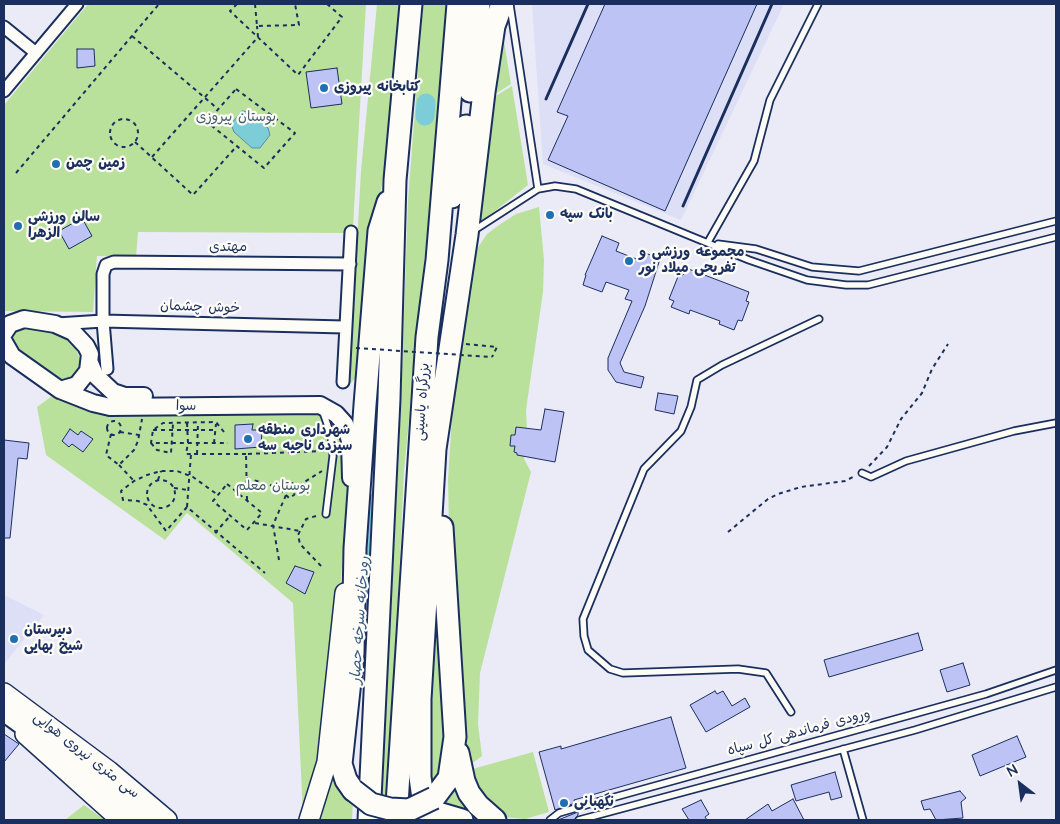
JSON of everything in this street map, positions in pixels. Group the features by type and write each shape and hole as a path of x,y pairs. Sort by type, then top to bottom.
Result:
{"highway":[{"path":"368,820 361,790 389,399 395,180 411,4"},
{"name":"بزرگراه یاسینی","path":"416,811 427,337 437,260 458,4"},
{"path":"437,260 462,158 479,4"},
{"path":"416,811 420,777 420,699 435,449 467,235 488,64 494,26 502,4"},
{"path":"395,180 379,230 355,548 353,653 342,764 346,780 361,790 371,804 462,820"},
{"path":"435,449 445,566 455,736 462,773 469,793 478,805 495,820"},
{"path":"4,710 69,757 142,820"},
{"path":"416,811 449,778 455,736"}],"main road":[{"path":"4,333 10,324 24,319"},
{"path":"4,320 24,319 55,324 73,332 86,346 90,363 84,379 77,385 60,390"},
{"name":"سوا","path":"6,349 60,390 93,403 110,407 142,407 173,415 216,414 317,405 331,410 342,418 349,433 355,548"},
{"name":"سوا","path":"90,363 95,375 103,384 125,396 316,397 319,400 317,405"},
{"path":"309,820 327,762 345,594 355,548"},
{"name":"سی متری نیروی هوایی","path":"4,693 109,771 167,820"},
{"name":"سی متری نیروی هوایی","path":"4,715 68,775 121,820"}],"street":[{"path":"4,91 77,4"},
{"path":"4,27 36,53"},
{"path":"343,382 344,327 351,232"},
{"name":"مهتدی","path":"103,321 103,274 106,265 114,262 350,264"},
{"path":"103,321 107,369"},
{"name":"خوش چشمان","path":"55,324 103,321 344,327"}],"lane":[{"path":"510,4 538,189"},
{"path":"708,242 754,162 770,100 818,4"},
{"path":"467,235 538,189 556,186 576,189 807,280 846,285 868,285 1056,237"},
{"path":"708,242 756,250 812,267 859,271 1056,221"},
{"path":"791,712 766,673 738,669 623,673 610,669 588,650 584,636 583,620 644,469 681,431 691,407 697,380 722,365 819,320"},
{"path":"317,405 331,435 333,456 326,514"},
{"path":"862,473 871,477 915,459 1014,431 1056,423"},
{"name":"ورودی فرماندهی کل سپاه","path":"550,820 560,813 586,804 986,694 1056,670"},
{"name":"ورودی فرماندهی کل سپاه","path":"579,820 844,749 1056,687"},
{"path":"844,749 863,820"}],"path":[{"path":"16,172 159,4"},
{"path":"237,4 230,12 298,75 342,17 327,4"},
{"path":"152,157 258,37 255,4"},
{"path":"257,26 299,25 295,4"},
{"path":"132,36 218,109"},
{"path":"236,89 295,133 264,168 207,122 218,109 236,89"},
{"path":"124,119 132,122 138,134 135,142 127,146 114,142 111,134 113,126 124,119"},
{"path":"135,142 193,194 237,146"},
{"path":"728,532 768,499 778,494 801,487 845,481 862,473 887,447 901,419 922,393 932,369 948,344"},
{"path":"356,348 492,357 497,348 482,346"},
{"path":"119,465 134,450 140,436 142,407"},
{"path":"173,415 187,423 198,423 216,414"},
{"path":"214,443 216,414"},
{"path":"216,414 224,432"},
{"path":"173,415 171,453 157,450 151,443 153,430 173,415"},
{"path":"120,432 119,423 113,421 107,427 111,434 106,456 119,465 134,481"},
{"path":"187,423 188,443 186,454 325,451"},
{"path":"198,423 198,454"},
{"path":"153,430 215,430"},
{"path":"111,434 120,432 140,436"},
{"path":"151,443 228,443"},
{"path":"191,454 189,475 187,507 166,531 147,505 138,501 123,500 121,491 134,481 161,471 177,471 189,475 218,495"},
{"path":"246,454 247,500"},
{"path":"158,480 161,471"},
{"path":"246,478 283,489 289,498 294,495 298,486 322,471"},
{"path":"158,480 168,481 174,488 175,496 171,504 162,508 153,506 147,494 150,485 158,480"},
{"path":"283,489 283,486 290,482 298,486"},
{"path":"227,484 247,500 262,513 248,530 213,501 227,484"},
{"path":"174,488 188,490"},
{"path":"279,560 273,526 286,495"},
{"path":"187,507 215,533 265,573"},
{"path":"215,533 230,516"},
{"path":"316,516 306,519 298,534 300,544 323,568"},
{"path":"254,523 300,531"}],"shaded area":[{"path":"532,4 784,4 681,220 543,164"},
{"name":"دبیرستان شیخ بهایی","path":"4,595 44,615 4,664"}],"green space":[{"name":"بوستان پیروزی","path":"88,4 366,4 353,227 345,233 138,232 136,257 97,256 93,312 4,311 4,105"},
{"path":"377,4 400,4 385,161 357,376 349,385 361,171"},
{"path":"423,4 446,4 440,99 404,471 388,820 377,820 399,454 408,201"},
{"path":"503,35 511,84 489,98"},
{"path":"512,86 528,185 472,229 489,100"},
{"path":"539,207 544,260 543,292 526,410 527,430 524,459 531,472 480,673 478,724 482,756 467,767 462,751 450,575 448,480 456,351 470,259 487,234 516,214"},
{"path":"18,323 60,333 74,345 81,361 81,368 74,379 59,382 15,352 8,332"},
{"name":"بوستان معلم","path":"52,396 91,411 319,412 342,426 348,482 339,608 323,748 303,815 293,603 187,513 165,540 46,455 37,407"},
{"path":"435,575 449,759 430,797 427,776"},
{"path":"533,752 549,812 525,819 503,817 481,800 469,770"},
{"path":"337,769 353,798 352,820 317,820 330,778"},
{"path":"454,771 484,820 471,820 426,809"},
{"path":"84,805 105,820 65,820"}],"water":[{"path":"242,111 250,112 268,128 270,135 260,148 252,148 234,132 231,124"}],"building":[{"path":"605,4 757,4 665,211 548,160 568,116 557,112"},
{"path":"77,49 94,49 95,66 77,68"},
{"name":"کتابخانه پیروزی","path":"337,68 342,104 311,108 306,72"},
{"path":"82,218 92,236 69,249 59,231"},
{"path":"602,236 619,243 616,251 639,260 643,252 660,259 645,306 620,363 624,372 644,377 641,388 616,382 608,370 608,358 632,301 625,299 629,290 606,282 602,292 583,285 585,275"},
{"path":"686,268 749,292 746,301 749,302 742,321 738,320 734,330 719,324 720,321 690,310 689,314 671,307 674,301 669,299 679,274 683,275"},
{"path":"658,393 678,396 674,414 655,410"},
{"path":"545,409 564,412 555,462 517,455 514,452 515,446 510,446 511,435 515,435 516,427 541,430"},
{"name":"شهرداری منطقه سیزده ناحیه سه","path":"253,424 252,430 262,430 261,447 235,449 235,425"},
{"path":"70,429 78,435 81,431 93,439 83,452 72,444 69,447 62,441"},
{"path":"4,440 29,443 27,459 18,458 10,538 4,538"},
{"path":"295,566 314,572 305,594 286,583"},
{"path":"918,633 923,650 829,677 824,660"},
{"path":"963,663 970,685 947,692 940,670"},
{"path":"715,691 717,694 723,691 732,706 745,698 750,707 706,732 690,705"},
{"path":"671,717 686,768 574,800 575,803 555,810 539,752 561,746 561,749"},
{"path":"4,734 19,744 4,762"},
{"path":"1017,736 1026,757 980,776 972,755"},
{"path":"835,772 842,797 831,800 829,792 796,801 791,785"},
{"path":"960,791 966,798 961,802 963,818 936,820 930,809 924,810 921,801"},
{"path":"793,799 804,820 745,820 768,804 772,811"},
{"path":"701,800 709,814 705,817 707,820 689,820 682,809"},
{"path":"578,812 574,820 558,820"}],"waterway":[{"name":"رودخانه سرخه حصار","path":"425,116 426,103"},
{"name":"رودخانه سرخه حصار","path":"364,578 369,503"}],"railway":[{"path":"546,99 588,4"},
{"path":"683,206 772,4"}],"place":[{"name":"کتابخانه پیروزی","path":"324,88"},
{"name":"زمین چمن","path":"56,164"},
{"name":"بانک سپه","path":"550,215"},
{"name":"سالن ورزشی الزهرا","path":"18,226"},
{"name":"مجموعه ورزشی و تفریحی میلاد نور","path":"629,261"},
{"name":"شهرداری منطقه سیزده ناحیه سه","path":"248,439"},
{"name":"دبیرستان شیخ بهایی","path":"14,639"},
{"name":"نگهبانی","path":"564,803"}]}
